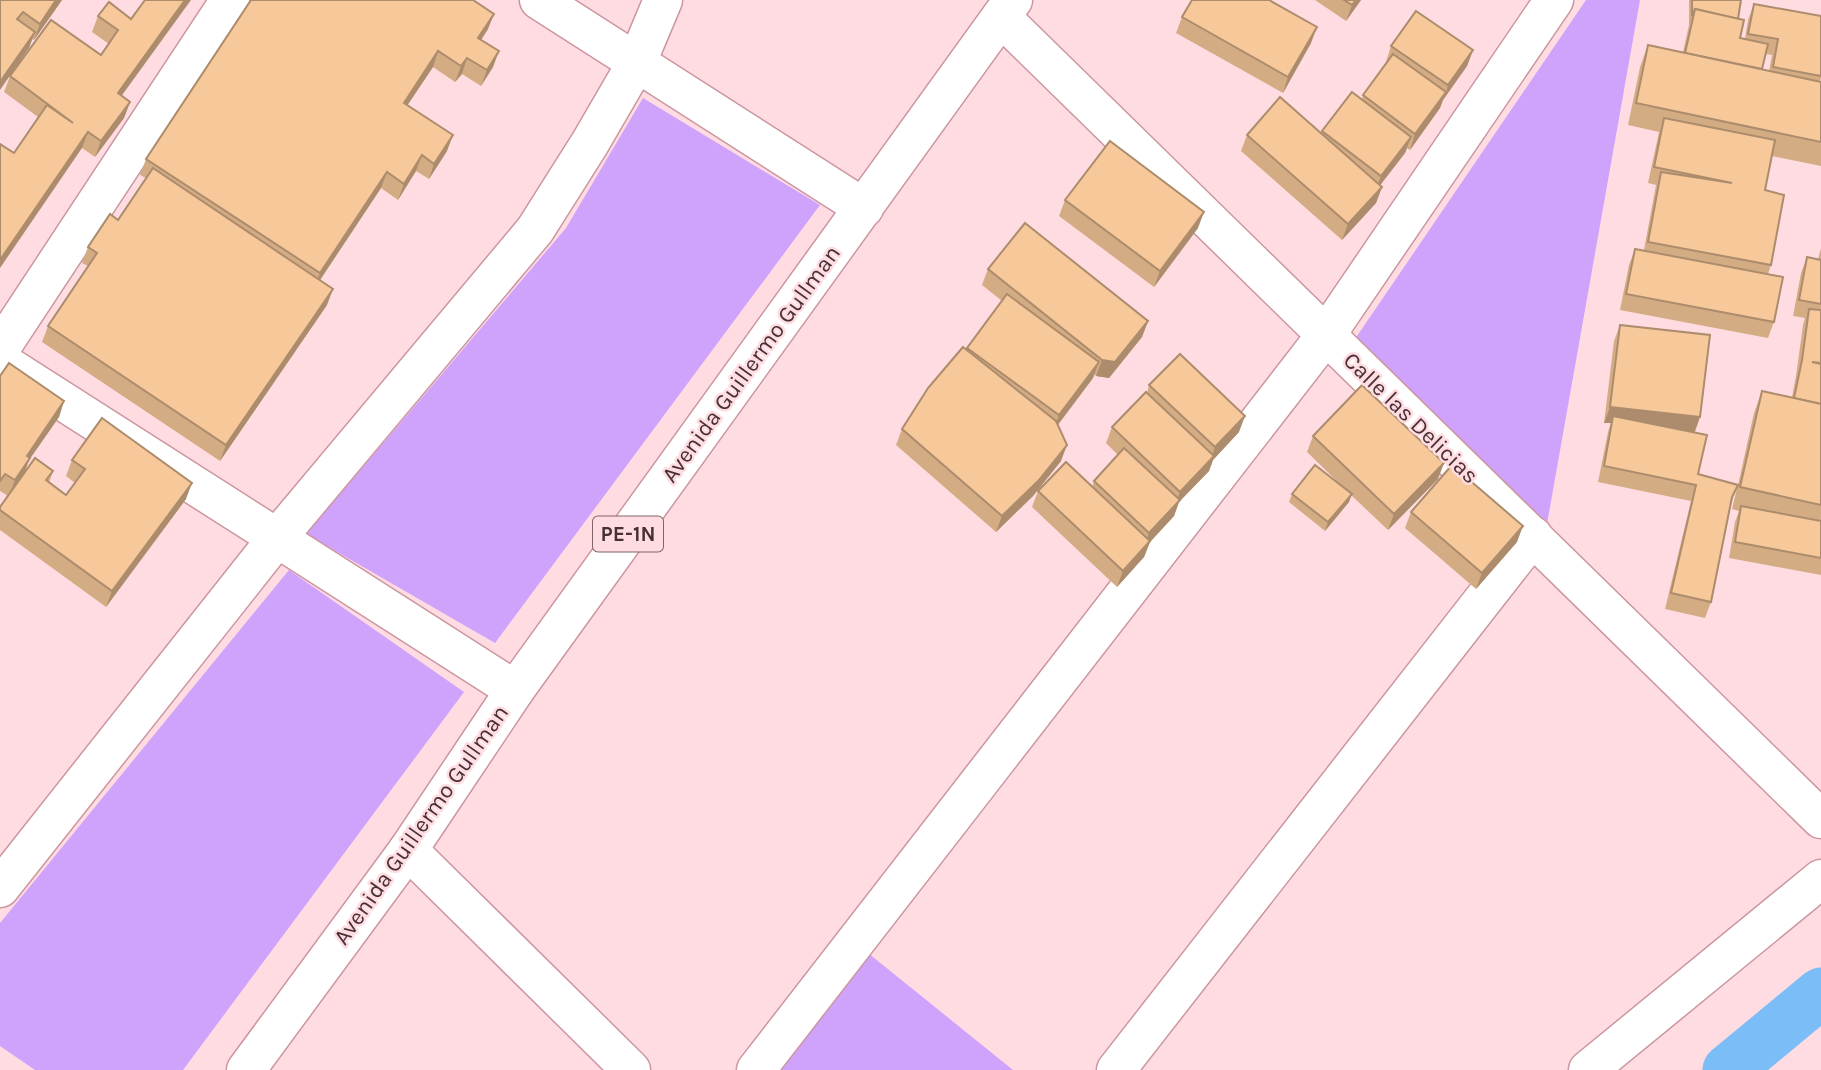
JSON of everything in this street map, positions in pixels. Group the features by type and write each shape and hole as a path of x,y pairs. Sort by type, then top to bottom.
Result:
{"street":[{"path":"0,349 230,0"},
{"path":"539,0 864,208"},
{"path":"0,888 276,538 535,230 637,62 663,0"},
{"path":"756,1070 1326,335 1554,0"},
{"name":"Calle las Delicias","path":"1007,8 1326,335 1821,819"},
{"name":"Avenida Guillermo Gullman","path":"246,1070 408,850 515,690 1007,8"},
{"path":"0,361 515,690"},
{"path":"1116,1070 1533,536"},
{"path":"408,850 631,1070"},
{"path":"1588,1070 1821,879"}],"shaded area":[{"path":"1586,0 1640,0 1547,524 1355,339"},
{"path":"643,98 820,205 495,643 306,534 566,228"},
{"path":"289,570 464,692 183,1070 35,1070 0,1046 0,923"},
{"path":"868,953 1013,1070 778,1070"}],"building":[{"path":"0,0 56,0 40,24 23,12 17,19 35,32 0,82"},
{"path":"145,0 185,0 118,93 130,102 101,141 88,132 0,260 0,144 14,153 47,105 73,123 10,76 51,20 101,55 118,30 98,16 109,2 131,19"},
{"path":"251,0 473,0 494,14 478,38 499,51 487,70 467,58 461,66 438,51 404,103 453,135 434,164 422,155 404,184 387,172 320,273 146,159"},
{"path":"1192,0 1269,0 1317,27 1288,77 1182,17"},
{"path":"1692,0 1741,0 1738,19 1695,9 1692,16"},
{"path":"1754,4 1821,16 1821,76 1773,67 1778,39 1748,34"},
{"path":"1695,9 1744,20 1740,38 1768,44 1762,69 1685,53"},
{"path":"1416,11 1473,50 1448,85 1391,46"},
{"path":"1648,45 1821,82 1821,142 1636,103"},
{"path":"1393,54 1446,92 1415,134 1363,95"},
{"path":"1352,92 1411,137 1381,176 1322,131"},
{"path":"1280,97 1382,187 1348,224 1247,135"},
{"path":"1664,118 1775,140 1765,190 1784,195 1771,265 1648,242 1661,172 1732,183 1654,167"},
{"path":"1110,141 1204,212 1160,271 1065,200"},
{"path":"153,168 333,289 226,445 48,326 97,253 88,247 110,214 118,220"},
{"path":"1025,223 1148,321 1115,362 1102,360 988,269"},
{"path":"1635,249 1783,277 1774,322 1626,294"},
{"path":"1807,257 1821,260 1821,304 1799,300"},
{"path":"1007,294 1099,362 1059,415 967,348"},
{"path":"1809,309 1821,310 1821,363 1812,362 1821,364 1821,404 1794,398"},
{"path":"1620,325 1710,335 1700,417 1610,407"},
{"path":"963,347 1056,421 1067,445 1039,480 1002,516 902,429 928,388"},
{"path":"1180,354 1245,416 1215,447 1149,385"},
{"path":"9,363 64,401 27,456 30,458 15,480 5,474 0,481 0,376"},
{"path":"1362,385 1444,463 1394,514 1313,436"},
{"path":"1762,391 1821,404 1821,505 1740,487"},
{"path":"1146,392 1214,456 1180,492 1112,427"},
{"path":"1613,416 1707,435 1698,474 1738,485 1732,497 1711,602 1671,593 1696,485 1604,466"},
{"path":"102,418 192,483 112,591 0,510 35,458 53,471 46,480 66,495 85,469 72,460"},
{"path":"1124,448 1180,500 1149,533 1094,481"},
{"path":"1066,462 1150,541 1123,571 1038,491"},
{"path":"1315,465 1352,494 1328,522 1292,494"},
{"path":"1452,465 1523,526 1482,573 1411,512"},
{"path":"1741,506 1821,521 1821,558 1735,542"}],"waterway":[{"path":"1728,1070 1821,993"}]}
